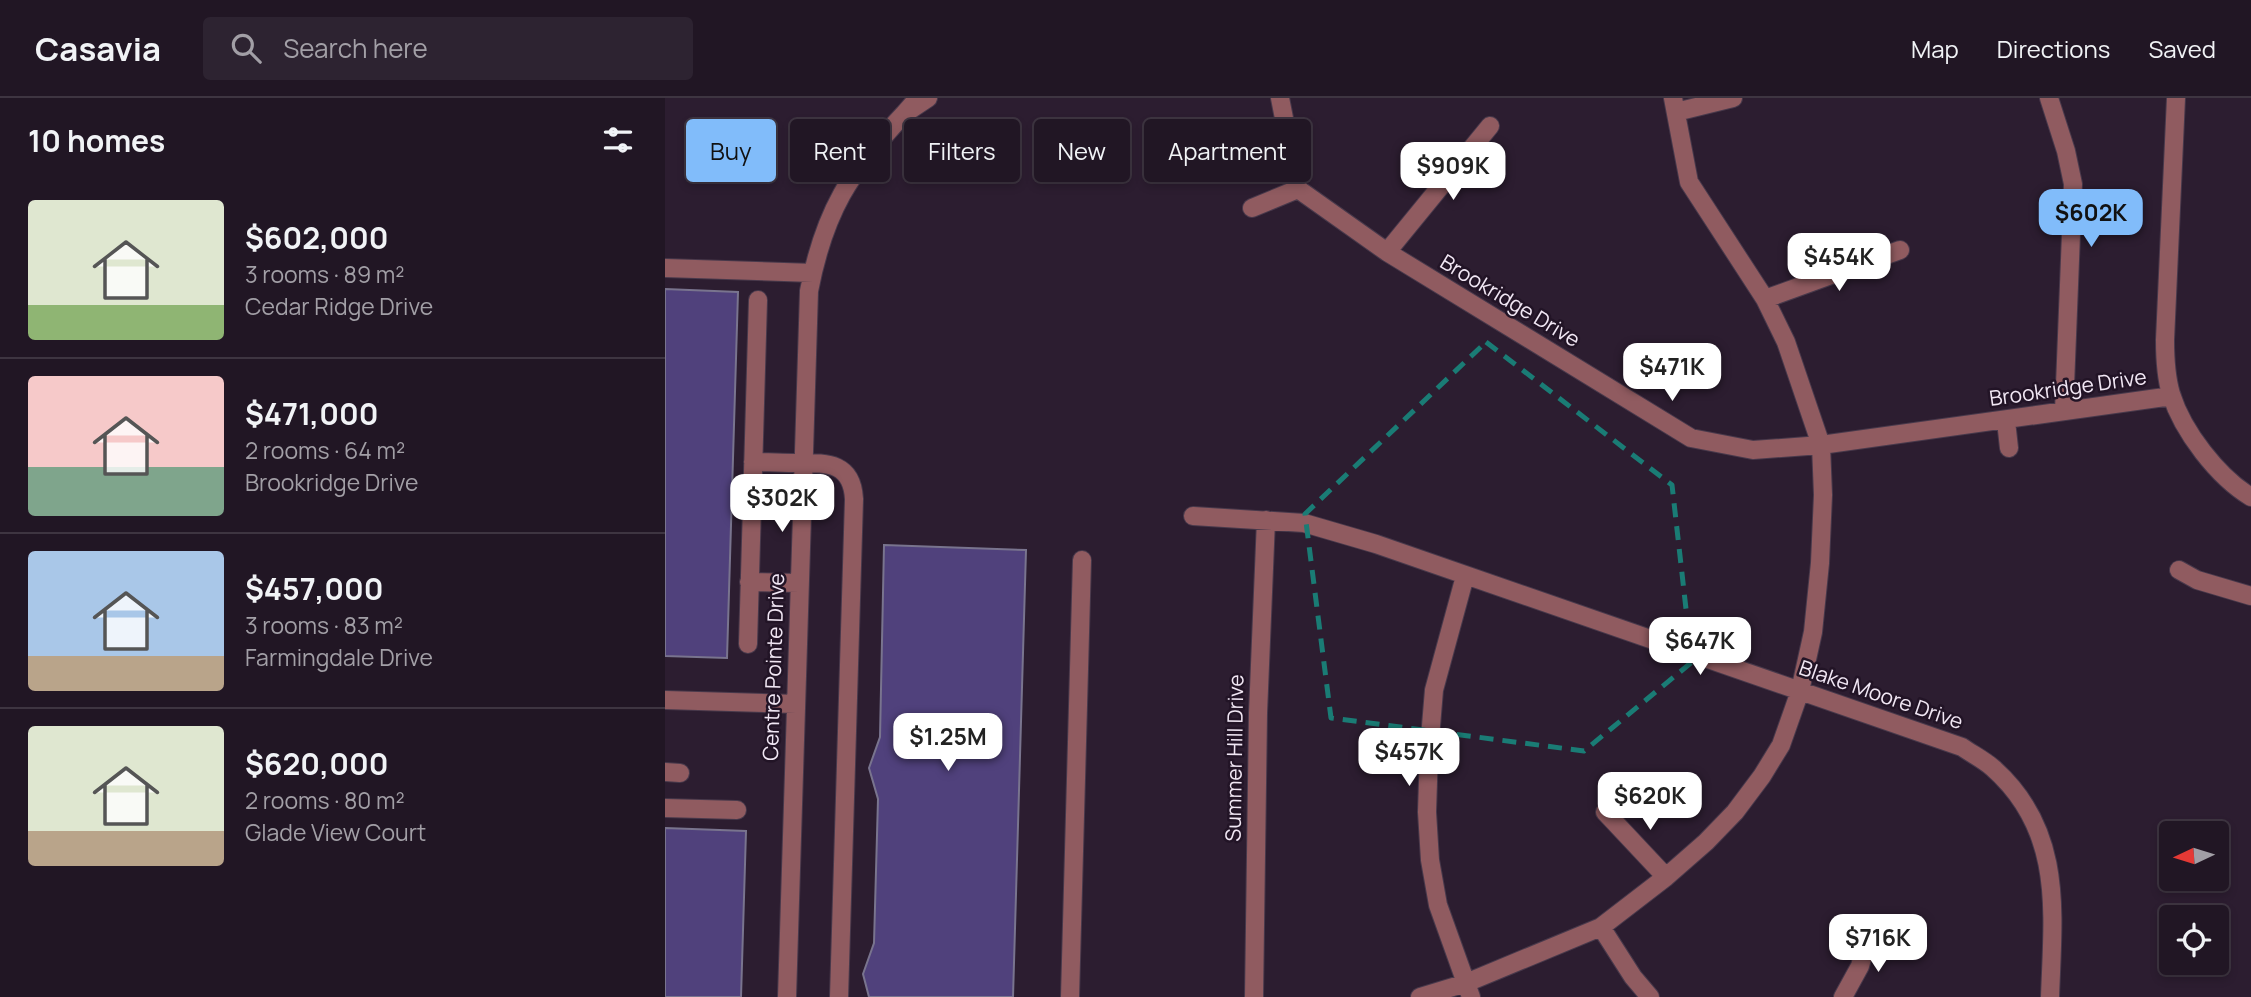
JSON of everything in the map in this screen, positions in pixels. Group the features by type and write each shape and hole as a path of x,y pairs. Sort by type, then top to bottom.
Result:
{"street":[{"name":"Centre Pointe Drive","path":"787,997 808,310 813,273 823,234 845,186 876,143 918,98"},
{"name":"Centre Pointe Drive","path":"904,114 928,98"},
{"path":"1252,208 1298,189 1280,98"},
{"path":"1420,997 1468,990 1601,928 1666,877 1735,812 1762,776 1781,745 1800,691 1813,632 1820,563 1823,495 1821,445 1786,342 1765,299 1689,182 1674,105 1733,98"},
{"path":"2049,98 2066,151 2073,184 2064,411"},
{"path":"2176,98 2166,367 2172,396 2190,433 2221,474 2251,498"},
{"path":"1387,252 1490,126"},
{"name":"Brookridge Drive","path":"1298,189 1387,252 1692,438 1753,450 1821,445 2172,396"},
{"path":"1765,299 1900,250"},
{"path":"665,268 813,273"},
{"path":"748,644 758,300"},
{"path":"2005,421 2009,448"},
{"path":"753,462 826,464 839,468 850,478 854,492 839,997"},
{"name":"Blake Moore Drive","path":"1193,516 1304,523 1340,533 1962,747 1992,767 2018,794 2035,824 2047,854 2054,898 2050,997"},
{"name":"Summer Hill Drive","path":"1254,997 1258,713 1266,520"},
{"path":"1070,997 1082,559"},
{"path":"2179,570 2197,580 2251,596"},
{"path":"1465,576 1434,691 1427,812 1430,860 1438,905 1468,990"},
{"path":"749,582 799,583"},
{"path":"665,700 796,704"},
{"path":"665,808 737,810"},
{"path":"1605,812 1666,877"},
{"path":"1601,928 1633,977 1650,997"},
{"path":"1843,997 1860,966 1869,933"}],"highlighted area":[{"path":"1486,342 1672,485 1692,662 1584,751 1331,718 1305,514"}],"building":[{"path":"665,289 738,292 727,658 665,656"},
{"path":"884,545 1026,550 1013,997 869,997 863,974 874,943 878,799 869,768 880,737"},
{"path":"665,828 746,831 741,997 665,997"}]}
